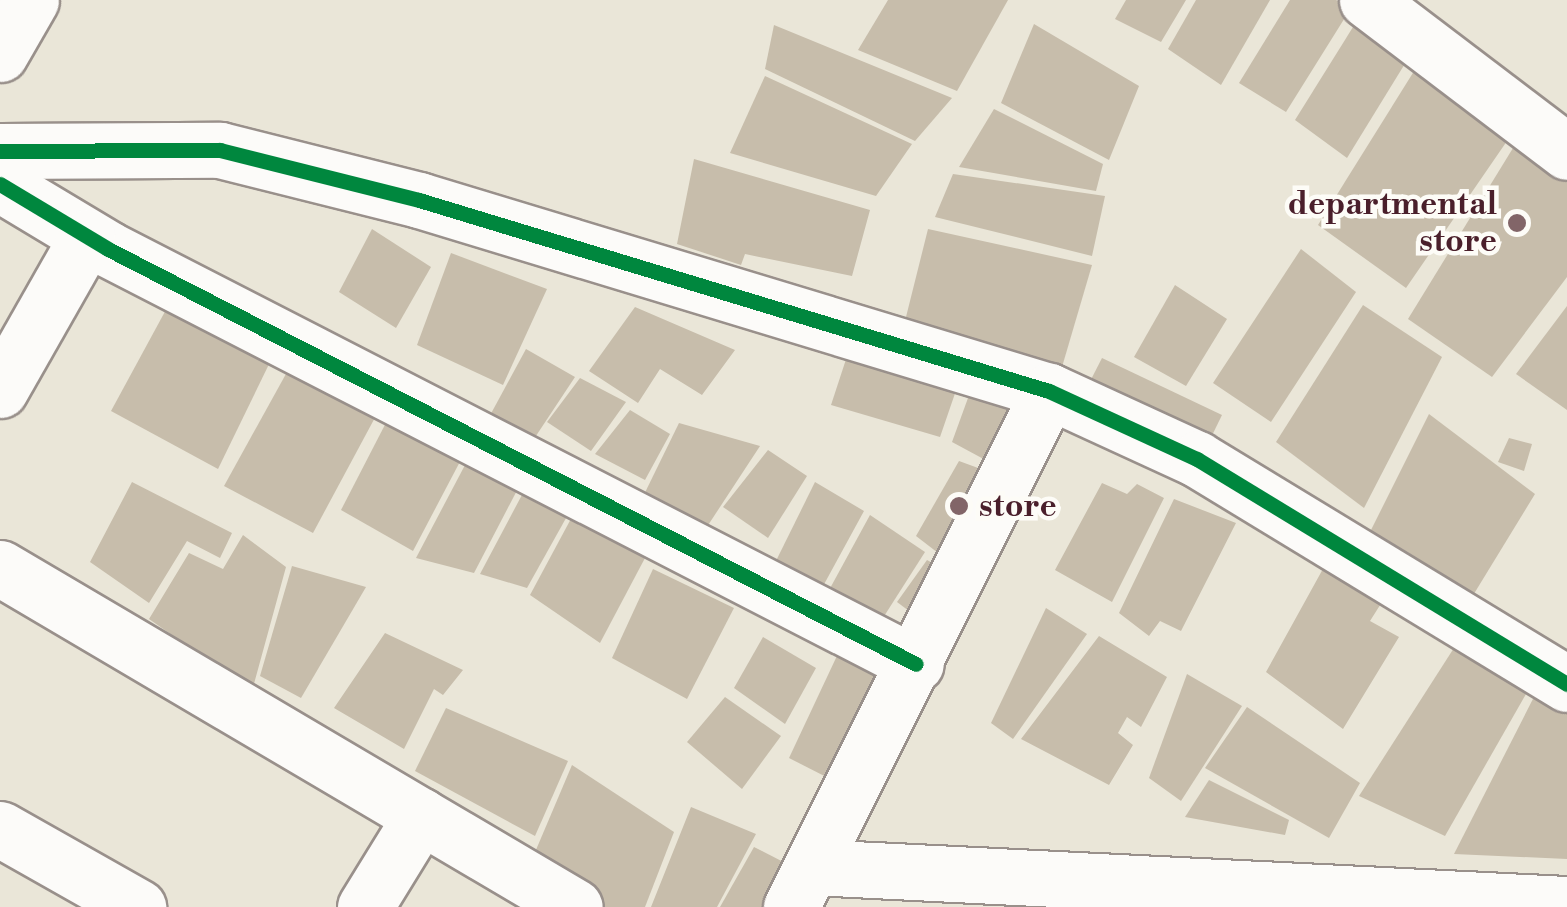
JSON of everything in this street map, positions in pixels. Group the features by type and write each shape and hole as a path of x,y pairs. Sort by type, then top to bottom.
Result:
{"street":[{"path":"0,54 31,0"},
{"path":"1367,0 1567,152"},
{"path":"0,151 220,150 419,200 1049,390 1197,460 1567,684"},
{"path":"0,184 87,237 916,664"},
{"path":"0,390 87,237"},
{"path":"1049,390 802,887 1567,904"},
{"path":"0,568 574,907"},
{"path":"365,907 421,816"},
{"path":"0,829 138,907"}],"building":[{"path":"888,0 1008,0 957,91 858,50"},
{"path":"1126,0 1186,0 1161,42 1115,19"},
{"path":"1196,0 1270,0 1221,85 1168,49"},
{"path":"1290,0 1336,0 1351,8 1286,112 1239,83"},
{"path":"1363,11 1414,49 1347,158 1295,120"},
{"path":"1034,24 1139,86 1109,160 1001,103"},
{"path":"774,25 952,98 915,141 765,69"},
{"path":"1416,68 1507,141 1406,288 1318,225"},
{"path":"765,76 912,144 876,196 730,153"},
{"path":"994,109 1103,164 1096,191 959,167"},
{"name":"departmental store","path":"1521,135 1567,169 1567,277 1492,377 1408,319"},
{"path":"694,159 870,210 852,276 745,254 741,265 677,244"},
{"path":"953,174 1105,196 1092,256 935,217"},
{"path":"372,229 431,267 396,328 339,292"},
{"path":"928,229 1092,265 1062,367 905,321"},
{"path":"1301,249 1356,292 1271,422 1213,383"},
{"path":"451,253 547,289 503,385 417,345"},
{"path":"1175,285 1227,319 1186,386 1134,357"},
{"path":"1363,305 1442,357 1364,508 1276,442"},
{"path":"168,306 272,358 218,469 111,411"},
{"path":"1567,306 1567,410 1516,374"},
{"path":"635,307 735,350 702,395 660,369 638,403 589,371"},
{"path":"853,338 961,376 940,437 831,405"},
{"path":"526,349 575,377 524,454 481,432"},
{"path":"1102,358 1222,415 1201,458 1080,401"},
{"path":"292,363 378,412 313,533 224,486"},
{"path":"976,376 1040,397 1004,470 952,442"},
{"path":"580,378 626,402 591,451 547,422"},
{"path":"630,410 670,434 645,480 595,454"},
{"path":"1429,414 1535,494 1461,615 1361,550"},
{"path":"390,415 464,454 413,551 341,510"},
{"path":"679,423 760,446 697,542 635,513"},
{"path":"1509,438 1532,444 1524,471 1498,462"},
{"path":"474,448 525,475 474,573 416,558"},
{"path":"768,450 807,476 768,538 723,507"},
{"name":"store","path":"959,461 1000,476 955,566 916,536"},
{"path":"532,476 575,502 527,588 480,574"},
{"path":"132,482 232,533 220,558 187,541 149,603 90,562"},
{"path":"815,482 864,511 816,599 770,573"},
{"path":"1102,483 1127,494 1137,484 1164,498 1112,602 1055,570"},
{"path":"1174,499 1236,523 1181,631 1160,621 1149,636 1119,613"},
{"path":"580,502 654,541 600,643 530,595"},
{"path":"870,515 925,552 874,632 822,603"},
{"path":"243,535 286,567 252,691 149,619 189,553 223,569"},
{"path":"927,560 953,574 925,623 897,602"},
{"path":"292,566 366,587 301,698 260,676"},
{"path":"1324,567 1382,602 1370,621 1399,637 1343,729 1266,672"},
{"path":"653,569 734,608 687,699 612,658"},
{"path":"1046,608 1087,634 1013,739 991,723"},
{"path":"385,633 463,670 443,695 434,689 404,749 334,708"},
{"path":"1099,636 1167,677 1141,727 1127,717 1118,733 1133,745 1109,785 1021,739"},
{"path":"763,637 816,668 785,724 734,688"},
{"path":"1461,637 1530,687 1445,836 1359,796"},
{"path":"843,643 902,671 842,785 789,758"},
{"path":"1187,674 1242,706 1181,801 1149,778"},
{"path":"1536,693 1567,713 1567,859 1454,854"},
{"path":"725,697 781,736 742,789 687,742"},
{"path":"1247,707 1360,783 1329,838 1205,768"},
{"path":"446,708 568,761 535,836 415,771"},
{"path":"572,765 674,832 645,907 602,907 530,864"},
{"path":"1209,780 1289,820 1285,835 1185,817"},
{"path":"691,807 756,834 717,907 651,907"},
{"path":"754,847 799,870 777,907 720,907"}],"cycle path":[{"path":"0,151 220,150 419,200 1049,391 1197,459 1567,684"},
{"path":"0,184 108,249 916,664"}],"place":[{"name":"departmental store","path":"1517,223"},
{"name":"store","path":"959,506"}]}
